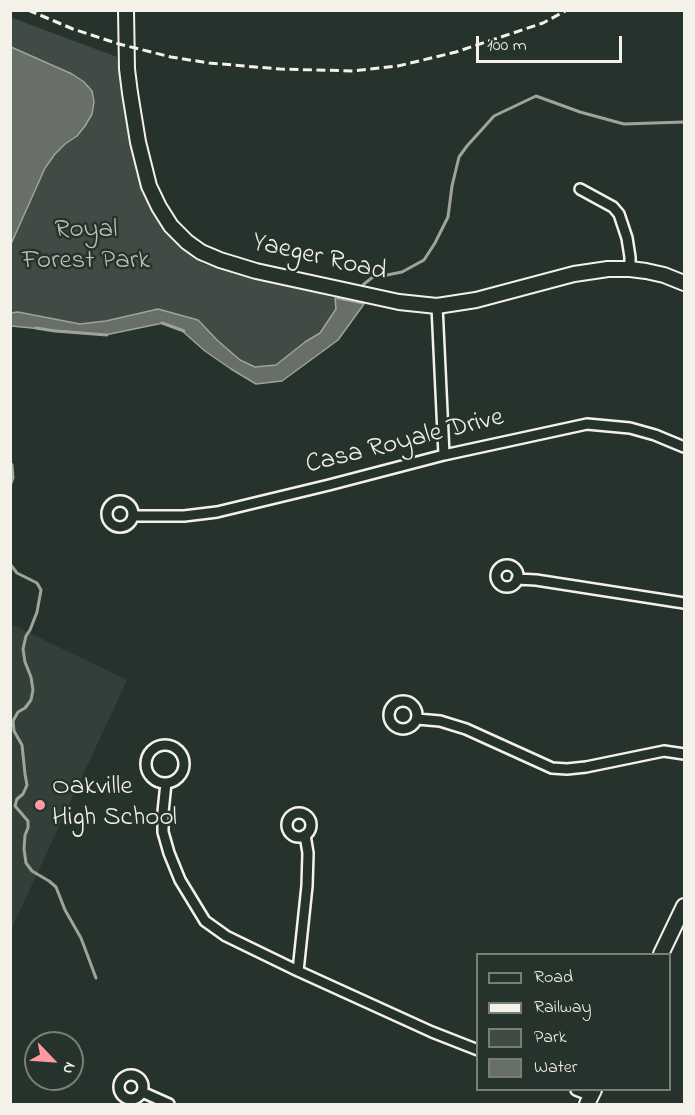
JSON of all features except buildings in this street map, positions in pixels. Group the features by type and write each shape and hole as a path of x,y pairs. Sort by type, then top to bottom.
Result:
{"street":[{"name":"Yaeger Road","path":"126,10 127,69 138,142 149,186 171,226 201,252 220,261 256,271 399,302 438,306 476,300 574,274 608,268 646,271 684,283"},
{"path":"580,189 613,207 619,214 627,238 630,269"},
{"path":"438,306 444,455"},
{"name":"Casa Royale Drive","path":"133,516 184,516 217,512 444,455 587,424 630,428 684,447"},
{"path":"517,579 536,580 681,604"},
{"path":"417,719 440,721 466,729 552,768 586,767 664,751 684,753"},
{"path":"165,745 177,748 184,758 185,765 176,781 166,783 157,782 152,778 146,767 146,760 153,749 165,745"},
{"path":"166,783 163,822 166,843 180,880 205,921 226,936 298,971 476,1050"},
{"path":"298,971 307,886 308,854 305,835"},
{"path":"661,953 684,906"},
{"path":"142,1092 169,1104"}],"shaded area":[{"name":"Oakville High School","path":"11,624 127,680 11,930"}],"green space":[{"name":"Royal Forest Park","path":"10,17 117,57 130,146 155,215 203,264 335,298 336,309 320,333 276,365 255,367 240,360 198,320 106,321 80,324 18,312 11,313"}],"water":[{"path":"11,47 72,74 92,91 94,102 92,114 85,126 77,136 55,154 45,168 11,244"},
{"path":"335,298 364,304 338,340 282,381 256,384 205,351 180,329 163,323 105,335 11,326 11,313 18,312 80,324 106,321 158,309 198,320 240,360 255,367 276,365 320,333 336,309"}],"waterway":[{"path":"360,289 373,277 402,272 424,260 448,217 459,157 494,116 536,96 580,112 624,124 684,122"},
{"path":"162,323 184,331"},
{"path":"36,328 107,335"},
{"path":"10,462 13,478 10,486"},
{"path":"10,564 17,573 37,583 41,590 37,612 23,649 31,677 33,690 31,700 25,708 18,712 13,721 14,731 22,745 27,785 15,806 28,821 24,849 26,863 32,871 56,887 65,910 81,938 96,978"}],"railway":[{"path":"28,10 73,29 171,57 209,63 280,69 353,71 398,66 456,52 543,23 567,10"}],"place":[{"name":"Oakville High School","path":"40,805"}]}
